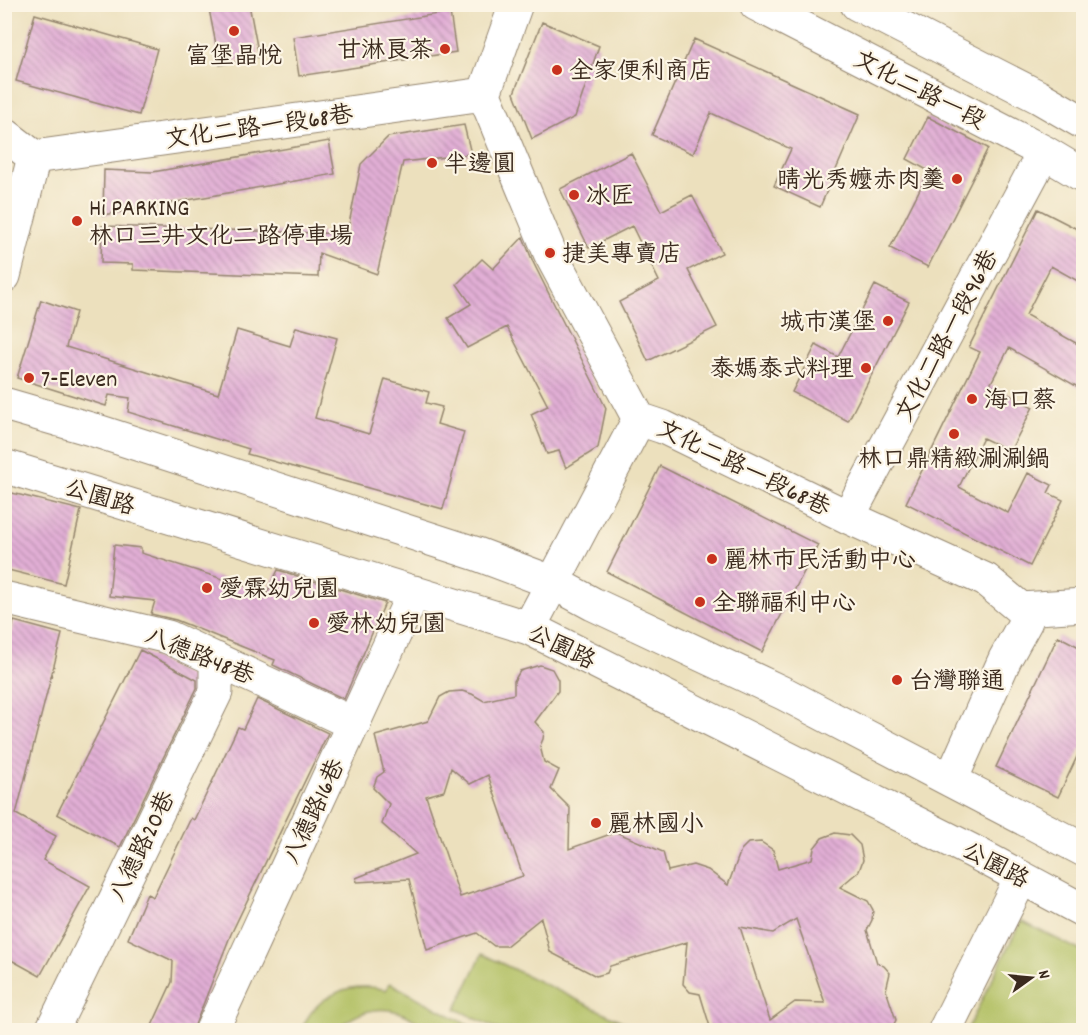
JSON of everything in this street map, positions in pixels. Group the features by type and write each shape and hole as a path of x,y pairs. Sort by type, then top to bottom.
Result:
{"street":[{"path":"484,94 516,4"},
{"name":"文化二路一段","path":"756,4 1044,152 1083,176"},
{"name":"文化二路一段","path":"857,4 1029,92 1083,123"},
{"name":"文化二路一段68巷","path":"34,157 484,94 550,254 639,419 663,427 848,517 986,580 1021,609"},
{"path":"4,134 34,157 4,276"},
{"name":"文化二路一段96巷","path":"848,517 1044,152"},
{"path":"4,404 94,430 423,536 554,583 785,694 1083,850"},
{"name":"文化二路一段68巷","path":"530,628 639,419"},
{"name":"公園路","path":"4,466 530,628 1083,911"},
{"name":"八德路16巷","path":"212,1030 414,592"},
{"name":"八德路48巷","path":"4,598 168,637 354,724"},
{"path":"951,780 1005,659 1026,621 1021,609 1083,605"},
{"name":"八德路20巷","path":"52,1030 216,692 216,658"},
{"path":"945,1030 1022,878"}],"green space":[{"path":"1021,921 1083,952 1083,1030 967,1030"},
{"path":"482,954 640,1030 499,1030 456,1009"},
{"path":"390,983 477,1030 440,1031 424,1026 396,1011 377,1010 351,1018 335,1030 301,1030 307,1018 316,1008 336,993 360,987 386,990"}],"building":[{"name":"富堡晶悅","path":"208,4 249,4 259,57 220,65"},
{"path":"450,12 456,52 299,76 293,37"},
{"path":"35,14 157,49 139,115 16,81"},
{"name":"全家便利商店","path":"542,22 599,46 575,117 532,139 514,93"},
{"path":"694,39 860,114 820,207 774,186 791,149 711,113 693,154 652,135"},
{"path":"928,117 988,148 928,267 890,248 929,171 907,159"},
{"path":"464,125 471,154 403,162 377,274 319,253 318,277 133,270 133,264 101,263 102,226 347,234 361,164 388,137"},
{"path":"329,141 335,174 103,215 104,170 153,172"},
{"path":"631,153 661,211 692,195 722,253 688,270 717,327 648,361 619,302 659,281 632,226 589,248 560,189"},
{"path":"1038,209 1083,232 1083,284 1051,266 1026,315 1083,347 1083,390 1009,348 990,385 1033,407 1010,451 983,438 959,487 1008,513 1028,473 1052,485 1048,493 1063,500 1030,566 906,503 980,352 969,347"},
{"path":"523,237 533,262 606,408 598,448 566,468 559,451 547,454 531,414 548,406 507,327 467,348 448,318 471,304 457,284 482,259 493,269"},
{"path":"875,285 909,302 848,421 792,392 816,345 838,357"},
{"path":"41,300 76,312 66,347 218,394 237,330 290,346 296,327 337,338 315,418 369,434 385,379 429,392 426,403 442,407 437,424 464,432 443,509 247,454 249,449 128,412 130,398 109,395 106,406 17,378"},
{"name":"麗林市民活動中心","path":"660,466 818,545 762,652 607,572"},
{"path":"4,491 81,510 64,584 4,569"},
{"path":"114,545 141,548 141,553 267,593 278,570 385,603 344,699 273,665 275,660 176,620 151,614 155,601 109,596"},
{"path":"14,621 62,634 16,814 56,836 43,860 90,886 40,976 4,956 4,658"},
{"path":"1058,636 1083,649 1083,744 1058,797 996,767"},
{"path":"140,650 197,680 197,688 120,847 57,814"},
{"path":"540,665 552,669 558,680 558,691 535,722 544,732 540,746 544,762 559,770 551,789 570,808 569,849 616,832 663,852 668,871 693,865 708,870 728,885 741,850 748,843 761,842 773,850 778,869 812,859 814,848 822,838 835,833 850,835 860,845 863,860 859,871 840,887 868,901 873,910 872,920 867,930 877,963 884,966 890,973 886,990 896,1020 891,1030 711,1030 700,994 690,992 683,984 687,942 610,966 607,973 596,976 550,952 541,918 506,946 494,946 477,933 427,950 409,879 357,882 356,878 416,854 382,824 389,804 373,788 377,777 384,772 375,736 428,721 440,697 449,692 462,691 484,701 514,694 514,681 520,671","holes":["451,768 470,784 488,775 523,876 460,897 426,796 444,791","796,919 825,1003 795,1002 770,1020 740,927 773,933"]},
{"path":"257,699 328,733 231,934 193,1030 150,1030 172,982 173,961 128,939 147,894 153,897 191,818 194,820 238,727 243,729"}],"place":[{"name":"富堡晶悅","path":"234,31"},
{"name":"甘淋良茶","path":"445,49"},
{"name":"全家便利商店","path":"557,70"},
{"name":"半邊圓","path":"432,163"},
{"name":"晴光秀嬤赤肉羹","path":"957,179"},
{"name":"冰匠","path":"574,195"},
{"name":"Hi PARKING 林口三井文化二路停車場","path":"77,221"},
{"name":"捷美專賣店","path":"550,253"},
{"name":"城市漢堡","path":"888,321"},
{"name":"泰媽泰式料理","path":"866,368"},
{"name":"7-Eleven","path":"29,378"},
{"name":"海口蔡","path":"972,399"},
{"name":"林口鼎精緻涮涮鍋","path":"954,434"},
{"name":"麗林市民活動中心","path":"712,559"},
{"name":"愛霖幼兒園","path":"207,588"},
{"name":"全聯福利中心","path":"700,602"},
{"name":"愛林幼兒園","path":"314,623"},
{"name":"台灣聯通","path":"897,680"},
{"name":"麗林國小","path":"596,823"}]}
